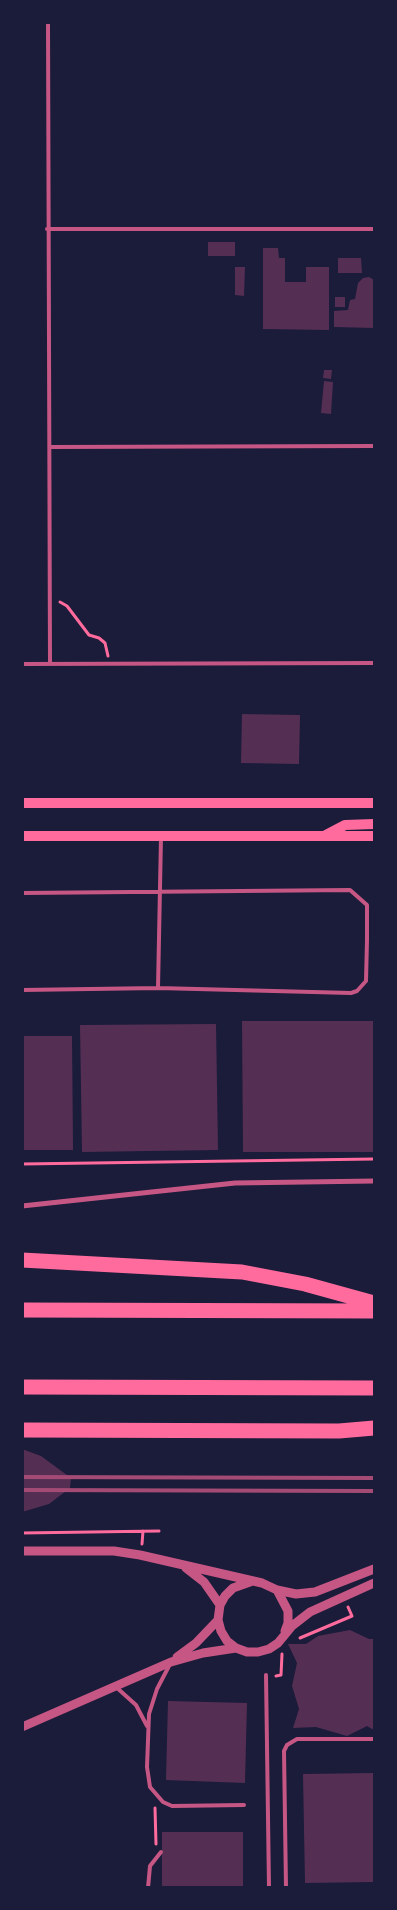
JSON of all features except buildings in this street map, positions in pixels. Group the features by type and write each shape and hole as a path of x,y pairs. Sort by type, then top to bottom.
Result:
{"highway":[{"path":"22,1260 242,1272 305,1284 374,1303"},
{"path":"22,1310 374,1311"},
{"path":"22,1387 374,1388"},
{"path":"22,1430 339,1432 374,1428"},
{"path":"339,1432 374,1439"}],"main road":[{"path":"22,803 374,803"},
{"path":"325,835 346,825 374,824"},
{"path":"22,836 374,836"}],"street":[{"path":"22,1206 235,1183 374,1181"},
{"path":"22,1551 114,1551 182,1564 262,1583 278,1590 306,1594 374,1569"},
{"path":"182,1564 204,1582 220,1605"},
{"path":"252,1582 233,1588 220,1605 218,1620 221,1631 227,1641 236,1648 247,1652 263,1651 278,1643 284,1634 288,1623 288,1611 278,1590"},
{"path":"284,1634 310,1612 374,1583"},
{"path":"171,1662 196,1643 218,1620"},
{"path":"22,1726 171,1662 236,1648"}],"lane":[{"path":"48,22 47,229 50,664"},
{"path":"47,229 374,229"},
{"path":"50,447 374,446"},
{"path":"22,664 374,663"},
{"path":"158,988 161,835"},
{"path":"22,892 160,893 350,890 367,905 367,974 362,987 351,993 158,988 22,990"},
{"path":"171,1662 152,1702 148,1728 147,1777 155,1795 172,1806 244,1805"},
{"path":"266,1677 269,1888"},
{"path":"115,1686 136,1705 148,1728"},
{"path":"286,1888 284,1751 287,1746 297,1739 374,1739"},
{"path":"148,1888 150,1866 161,1852"}],"path":[{"path":"50,601 64,603 89,635 99,638 105,643 108,649 108,664"},
{"path":"22,1164 374,1158"},
{"path":"140,1555 143,1531"},
{"path":"22,1533 159,1531"},
{"path":"295,1640 352,1616 343,1597"},
{"path":"266,1677 281,1675 284,1648"},
{"path":"155,1795 156,1856"}],"railway":[{"path":"22,1477 374,1478"},
{"path":"22,1490 374,1491"}]}
